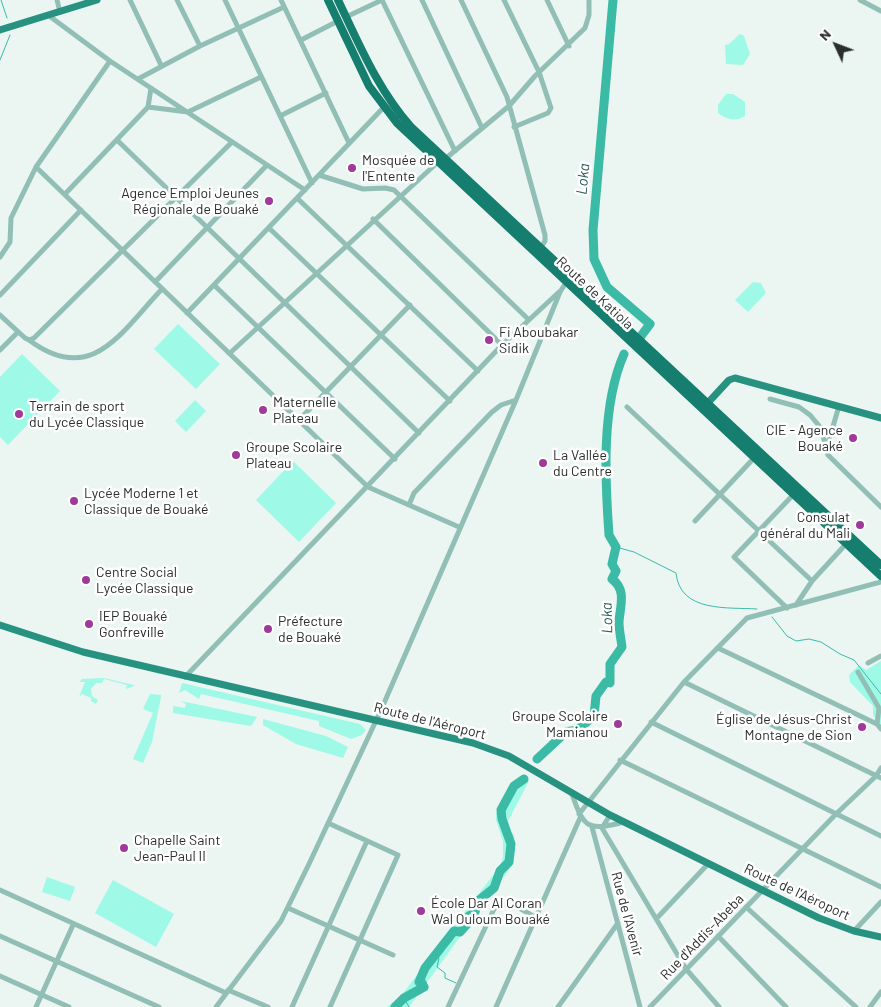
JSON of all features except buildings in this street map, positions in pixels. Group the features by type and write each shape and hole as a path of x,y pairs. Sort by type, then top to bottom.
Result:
{"highway":[{"name":"Route de Katiola","path":"328,0 366,78 384,108 704,407 881,565"},
{"name":"Route de Katiola","path":"338,0 377,80 396,109 441,161 540,249 568,280"},
{"name":"Route de Katiola","path":"704,407 754,458 881,576"}],"main road":[{"path":"0,30 97,0"},
{"path":"704,407 728,380 735,378 881,418"},
{"name":"Route de l'Aéroport","path":"0,625 83,652 473,743 509,756 587,803 762,891 854,932 881,937"}],"street":[{"path":"58,0 60,12"},
{"path":"130,0 161,65"},
{"path":"177,0 200,46"},
{"path":"225,0 312,183"},
{"path":"281,0 349,143"},
{"path":"346,17 382,0 455,151"},
{"path":"422,0 482,128"},
{"path":"461,0 505,92 545,236 545,241 540,249"},
{"path":"504,0 538,72 551,110 514,127"},
{"path":"547,0 569,46"},
{"path":"230,353 400,195 509,106 538,72 569,46 588,23 589,0"},
{"path":"860,0 881,11"},
{"path":"138,79 161,65 284,7"},
{"path":"48,15 110,62 305,190"},
{"path":"301,40 338,21"},
{"path":"0,257 10,242 11,218 36,167 110,62"},
{"path":"148,107 188,112 261,76"},
{"path":"65,194 148,107 151,88"},
{"path":"280,116 326,93"},
{"path":"187,312 384,108"},
{"path":"117,140 420,433"},
{"path":"29,340 34,338 123,252 232,142"},
{"path":"155,282 267,165"},
{"path":"36,167 368,487 460,527"},
{"path":"319,175 363,189 390,188 400,195 528,319"},
{"path":"297,198 478,371"},
{"path":"0,295 81,210"},
{"path":"373,220 502,346"},
{"path":"269,228 450,401"},
{"path":"216,1007 288,908 376,721 516,400 560,292 568,280"},
{"path":"214,285 395,459"},
{"path":"0,315 18,332 48,353 76,360 102,352 162,288"},
{"path":"185,677 528,319 560,292"},
{"path":"299,420 410,305"},
{"path":"0,350 18,332"},
{"path":"770,399 799,407 810,415 821,428 826,450 830,458 881,507"},
{"path":"409,505 414,493 484,419 501,405 516,400"},
{"path":"826,450 838,406"},
{"path":"627,408 812,581"},
{"path":"695,521 754,458"},
{"path":"787,608 734,558 793,495"},
{"path":"795,606 812,581 846,544"},
{"path":"496,1007 587,803 684,682 747,618 881,582"},
{"path":"718,648 879,727 878,708 858,672"},
{"path":"868,663 881,656"},
{"path":"684,682 879,777"},
{"path":"651,722 881,836"},
{"path":"620,760 881,887"},
{"name":"Rue d'Addis-Abeba","path":"650,1007 836,814 879,777 881,768"},
{"path":"572,794 584,823 592,827 602,828 624,822"},
{"path":"602,828 610,815"},
{"path":"328,824 398,854 330,1007"},
{"name":"Rue de l'Avenir","path":"592,827 640,1007"},
{"path":"602,828 686,969 719,1007"},
{"path":"292,1007 367,841"},
{"path":"657,918 708,864"},
{"path":"0,890 73,925 268,1007"},
{"path":"854,932 881,902"},
{"path":"448,1007 494,909 499,904 506,903 535,917"},
{"path":"746,907 856,1007"},
{"path":"288,908 393,954"},
{"path":"558,1007 618,923"},
{"path":"36,1007 73,925"},
{"path":"0,936 159,1007"},
{"path":"718,936 786,1007"},
{"path":"0,976 69,1007"},
{"path":"870,1007 881,992"}],"green space":[{"path":"740,34 744,36 750,54 743,65 726,64 725,45 729,44"},
{"path":"726,94 733,94 745,102 745,116 731,119 718,113 718,105"},
{"path":"753,282 761,283 766,293 748,312 735,300"},
{"path":"178,324 220,364 196,389 154,349"},
{"name":"Terrain de sport du Lycée Classique","path":"22,354 60,391 8,445 0,437 0,377"},
{"path":"195,400 206,411 186,432 175,421"},
{"path":"293,461 336,503 299,542 256,500"},
{"path":"881,661 881,726 873,715 873,706 850,682 849,675 859,665 866,670"},
{"path":"104,678 134,686 126,689 127,685 104,679 102,683 96,683 91,689 92,696 98,700 96,704 91,701 91,698 82,694 79,697 85,682 79,682 82,679"},
{"path":"182,683 360,724 366,730 362,735 351,739 319,726 319,721 201,694 199,699 185,690 179,693"},
{"path":"150,694 161,695 161,697 152,742 143,763 133,759 153,713 143,709"},
{"path":"181,701 257,717 251,726 173,713 173,706 185,708 186,704"},
{"path":"263,719 326,736 348,747 343,758 296,744 263,725"},
{"path":"521,777 529,781 508,821 511,833 514,834 514,844 513,858 508,871 409,1007 387,1007 401,996 500,866 503,857 503,841 496,820 496,813"},
{"path":"47,877 75,887 70,901 42,892"},
{"path":"113,880 174,914 156,947 95,913"}],"waterway":[{"path":"1,0 7,18"},
{"name":"Loka","path":"613,0 593,230 594,259 607,287 650,324 641,336"},
{"path":"0,60 10,35"},
{"name":"Loka","path":"537,759 566,732 577,730 594,716 596,696 606,682 610,683 610,664 622,647 619,622 622,599 620,588 612,579 616,571 612,564 616,547 609,535 606,490 606,443 611,396 624,354"},
{"path":"616,547 634,552 676,573 679,586 686,595 696,601 720,607 757,609"},
{"path":"772,617 787,636 796,641 809,639 821,642 854,660 881,694"},
{"name":"Loka","path":"395,1007 404,998 424,987 419,982 425,968 454,931 460,932 468,923 466,918 475,912 478,901 494,888 500,871 509,862 511,844 502,819 501,810 514,786 524,779"},
{"path":"436,956 439,958 437,967 445,973 445,978 456,983"},
{"path":"404,998 409,1007"}],"place":[{"name":"Mosquée de l'Entente","path":"352,168"},
{"name":"Agence Emploi Jeunes Régionale de Bouaké","path":"269,201"},
{"name":"Fi Aboubakar Sidik","path":"489,340"},
{"name":"Maternelle Plateau","path":"263,410"},
{"name":"Terrain de sport du Lycée Classique","path":"19,414"},
{"name":"CIE - Agence Bouaké","path":"853,438"},
{"name":"Groupe Scolaire Plateau","path":"236,455"},
{"name":"La Vallée du Centre","path":"543,463"},
{"name":"Lycée Moderne 1 et Classique de Bouaké","path":"74,501"},
{"name":"Consulat général du Mali","path":"860,525"},
{"name":"Centre Social Lycée Classique","path":"86,580"},
{"name":"IEP Bouaké Gonfreville","path":"89,624"},
{"name":"Préfecture de Bouaké","path":"268,629"},
{"name":"Groupe Scolaire Mamianou","path":"618,724"},
{"name":"Église de Jésus-Christ Montagne de Sion","path":"862,727"},
{"name":"Chapelle Saint Jean-Paul II","path":"124,848"},
{"name":"École Dar Al Coran Wal Ouloum Bouaké","path":"421,911"}]}
